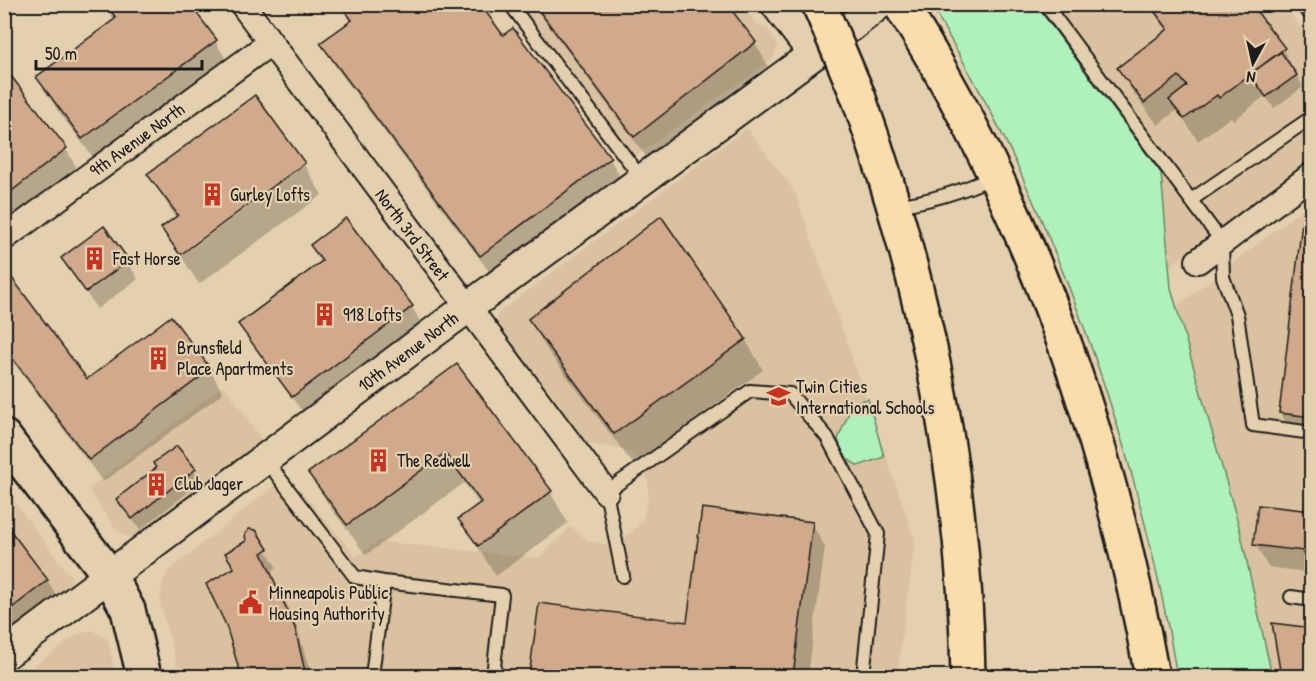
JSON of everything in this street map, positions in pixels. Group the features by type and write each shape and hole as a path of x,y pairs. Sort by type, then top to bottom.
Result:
{"highway":[{"path":"819,4 858,96 881,161 926,330 955,481 965,584 968,676"},
{"path":"900,4 931,54 994,177 1048,299 1081,389 1123,533 1152,676"}],"main road":[{"path":"4,437 109,575 128,610 144,676"}],"street":[{"name":"North 3rd Street","path":"242,4 467,309 606,492"},
{"name":"10th Avenue North","path":"4,655 642,179 814,54 776,4"},
{"path":"850,27 879,4"},
{"name":"9th Avenue North","path":"4,238 270,43"},
{"path":"1198,261 1309,181"}],"lane":[{"path":"510,4 642,179"},
{"path":"1047,5 1222,242 1222,277 1237,315 1253,425 1311,433"},
{"path":"1191,201 1311,117"},
{"path":"892,206 927,202 960,192 994,177"},
{"path":"623,576 606,492 750,391 790,394 827,437 878,534 862,676"},
{"path":"265,459 356,577 502,595 493,676"},
{"path":"372,676 384,582"},
{"path":"1291,597 1311,600"}],"shaded area":[{"path":"511,5 742,5 757,25 768,28 778,46 773,59 634,157"},
{"path":"1036,5 1284,5 1311,41 1311,158 1169,267 1161,173"},
{"path":"747,128 795,192 915,540 897,676 180,676 160,603 162,583 168,571 287,475 356,556 378,541 539,558 571,526 588,541 604,544 619,541 631,533 642,521 648,498 648,481 641,464 631,453 618,448 587,444 497,325 497,316 499,312"},
{"path":"1311,202 1311,676 1272,676 1240,530 1176,307"},
{"path":"224,385 262,440 141,535 130,538 118,532 88,489"},
{"path":"4,488 72,578 72,584 69,589 4,638"},
{"path":"92,630 108,639 116,676 21,676 76,635"}],"green space":[{"path":"931,5 1036,5 1161,173 1171,288 1240,530 1272,676 1177,676 1151,547 1134,484 1116,421 1073,298 1012,154 979,89"},
{"path":"868,399 884,457 858,466 844,457 838,439 853,403"}],"building":[{"path":"106,4 190,4 217,40 82,139 36,77 116,18"},
{"path":"340,4 480,4 503,35 513,28 611,158 480,256 320,43 352,20"},
{"path":"534,4 727,4 756,42 634,137"},
{"path":"1149,4 1251,4 1285,48 1219,98 1217,95 1184,119 1169,100 1187,86 1179,76 1144,103 1117,68 1168,29"},
{"path":"1281,52 1297,75 1266,97 1250,74"},
{"path":"4,67 67,148 4,197"},
{"name":"Gurley Lofts","path":"255,95 305,163 180,255 161,228 178,215 147,174"},
{"path":"661,216 746,339 614,434 528,319"},
{"name":"918 Lofts","path":"346,218 413,306 292,397 238,324 322,261 310,245"},
{"path":"1302,222 1312,223 1312,417 1279,413"},
{"name":"Fast Horse","path":"104,226 129,260 86,292 61,258"},
{"name":"Brunsfield Place Apartments","path":"12,278 87,379 171,316 211,369 89,460 4,347 4,284"},
{"name":"The Redwell","path":"457,364 552,491 478,546 458,519 481,502 445,453 347,525 308,473"},
{"name":"Club Jager","path":"177,446 196,469 132,519 116,499 156,468 153,463"},
{"path":"1258,505 1312,511 1312,552 1253,545"},
{"path":"702,508 813,522 793,676 529,676 539,603 687,622"},
{"path":"4,522 48,580 4,614"},
{"name":"Minneapolis Public Housing Authority","path":"249,529 256,530 268,549 262,553 295,628 306,676 241,676 226,625 206,584 234,568 225,553 246,541 245,534"},
{"path":"1272,623 1312,628 1312,676 1281,676"}],"place":[{"name":"Gurley Lofts","path":"212,195"},
{"name":"Fast Horse","path":"95,259"},
{"name":"918 Lofts","path":"325,315"},
{"name":"Brunsfield Place Apartments","path":"159,358"},
{"name":"Twin Cities International Schools","path":"778,397"},
{"name":"The Redwell","path":"379,461"},
{"name":"Club Jager","path":"156,484"},
{"name":"Minneapolis Public Housing Authority","path":"251,603"}]}
